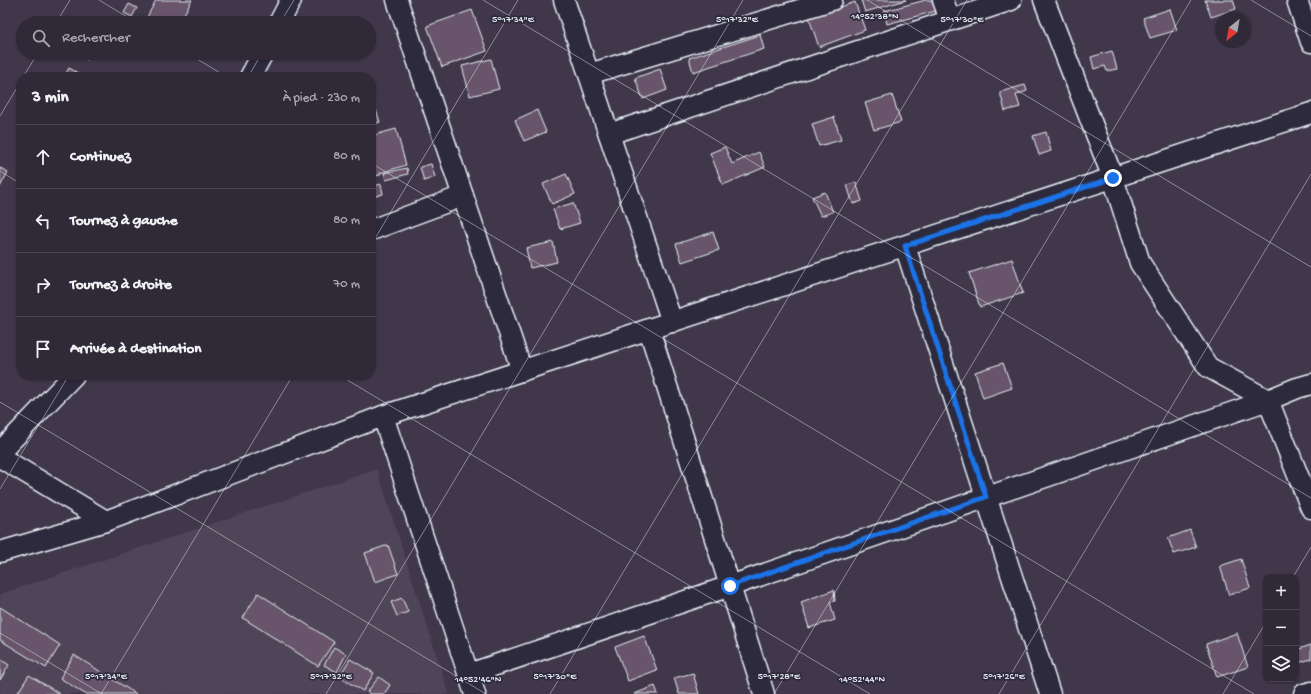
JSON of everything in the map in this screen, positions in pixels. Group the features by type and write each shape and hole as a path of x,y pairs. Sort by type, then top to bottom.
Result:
{"street":[{"path":"283,16 292,0"},
{"path":"398,0 522,371"},
{"path":"564,0 672,322"},
{"path":"589,74 832,0"},
{"path":"943,0 950,20"},
{"path":"609,134 1011,0"},
{"path":"1044,0 1113,178 1140,263 1208,367 1268,400 1311,508"},
{"path":"1297,0 1311,42"},
{"path":"253,72 259,60"},
{"path":"0,552 106,521 383,416 1311,113"},
{"path":"376,228 463,196"},
{"path":"905,246 1050,694"},
{"path":"649,329 764,694"},
{"path":"0,452 69,380"},
{"path":"469,674 730,586 1311,384"},
{"path":"383,416 475,694"},
{"path":"0,457 106,521"},
{"path":"1304,694 1311,692"}],"shaded area":[{"path":"377,469 449,694 0,694 0,594"}],"building":[{"path":"156,0 192,0 183,16 148,16"},
{"path":"861,0 906,0 865,12"},
{"path":"926,0 933,0 936,11 887,24 884,11"},
{"path":"1205,0 1233,0 1236,9 1227,12 1215,12 1215,16 1211,17"},
{"path":"855,2 865,30 819,47 809,18"},
{"path":"129,4 137,8 133,16 124,13"},
{"path":"1170,9 1177,30 1150,38 1143,18"},
{"path":"472,10 487,51 442,67 427,26"},
{"path":"760,35 764,49 693,72 689,58"},
{"path":"1112,51 1117,69 1107,71 1105,66 1094,69 1091,57"},
{"path":"491,59 499,89 470,96 462,66"},
{"path":"69,68 76,72 67,72"},
{"path":"660,69 667,90 643,99 635,78"},
{"path":"1025,85 1027,91 1016,95 1020,107 1005,111 1000,92"},
{"path":"892,95 901,122 874,130 865,103"},
{"path":"376,110 380,122 376,123"},
{"path":"537,110 546,132 524,141 515,120"},
{"path":"834,117 841,140 819,146 812,124"},
{"path":"396,129 406,165 380,173 380,175 376,176 376,135"},
{"path":"1046,132 1051,151 1039,155 1033,136"},
{"path":"725,147 732,164 759,152 765,167 723,185 710,153"},
{"path":"431,164 435,177 424,181 420,167"},
{"path":"0,168 8,172 0,187"},
{"path":"407,168 408,174 386,180 384,173"},
{"path":"566,174 575,194 552,204 543,184"},
{"path":"856,182 862,201 853,204 847,185"},
{"path":"381,184 383,194 376,196 376,186"},
{"path":"825,192 833,212 821,216 812,197"},
{"path":"573,203 580,223 560,229 553,209"},
{"path":"713,232 719,250 682,262 676,244"},
{"path":"553,242 557,262 530,268 526,248"},
{"path":"1012,259 1023,293 980,307 969,273"},
{"path":"1003,363 1012,388 983,398 975,372"},
{"path":"1190,530 1196,547 1174,554 1168,538"},
{"path":"388,545 398,574 375,582 365,553"},
{"path":"1241,559 1250,588 1229,595 1220,566"},
{"path":"834,590 835,601 830,602 835,620 809,628 801,602"},
{"path":"258,593 334,642 318,666 243,618"},
{"path":"402,598 408,612 397,616 391,602"},
{"path":"0,607 60,645 46,668 0,640"},
{"path":"1237,633 1248,667 1217,677 1206,644"},
{"path":"644,636 657,670 628,681 615,647"},
{"path":"1311,645 1311,659 1299,663 1299,649"},
{"path":"334,647 346,654 337,672 324,665"},
{"path":"74,655 136,694 85,694 60,678"},
{"path":"0,659 9,665 0,680"},
{"path":"350,659 374,673 363,691 339,677"},
{"path":"693,673 699,694 679,694 674,678"},
{"path":"29,675 60,694 17,694"},
{"path":"379,677 390,685 384,694 370,694 367,692"},
{"path":"655,686 658,694 634,694"}],"route":[{"path":"730,586 986,497 905,246 1113,178"}]}
